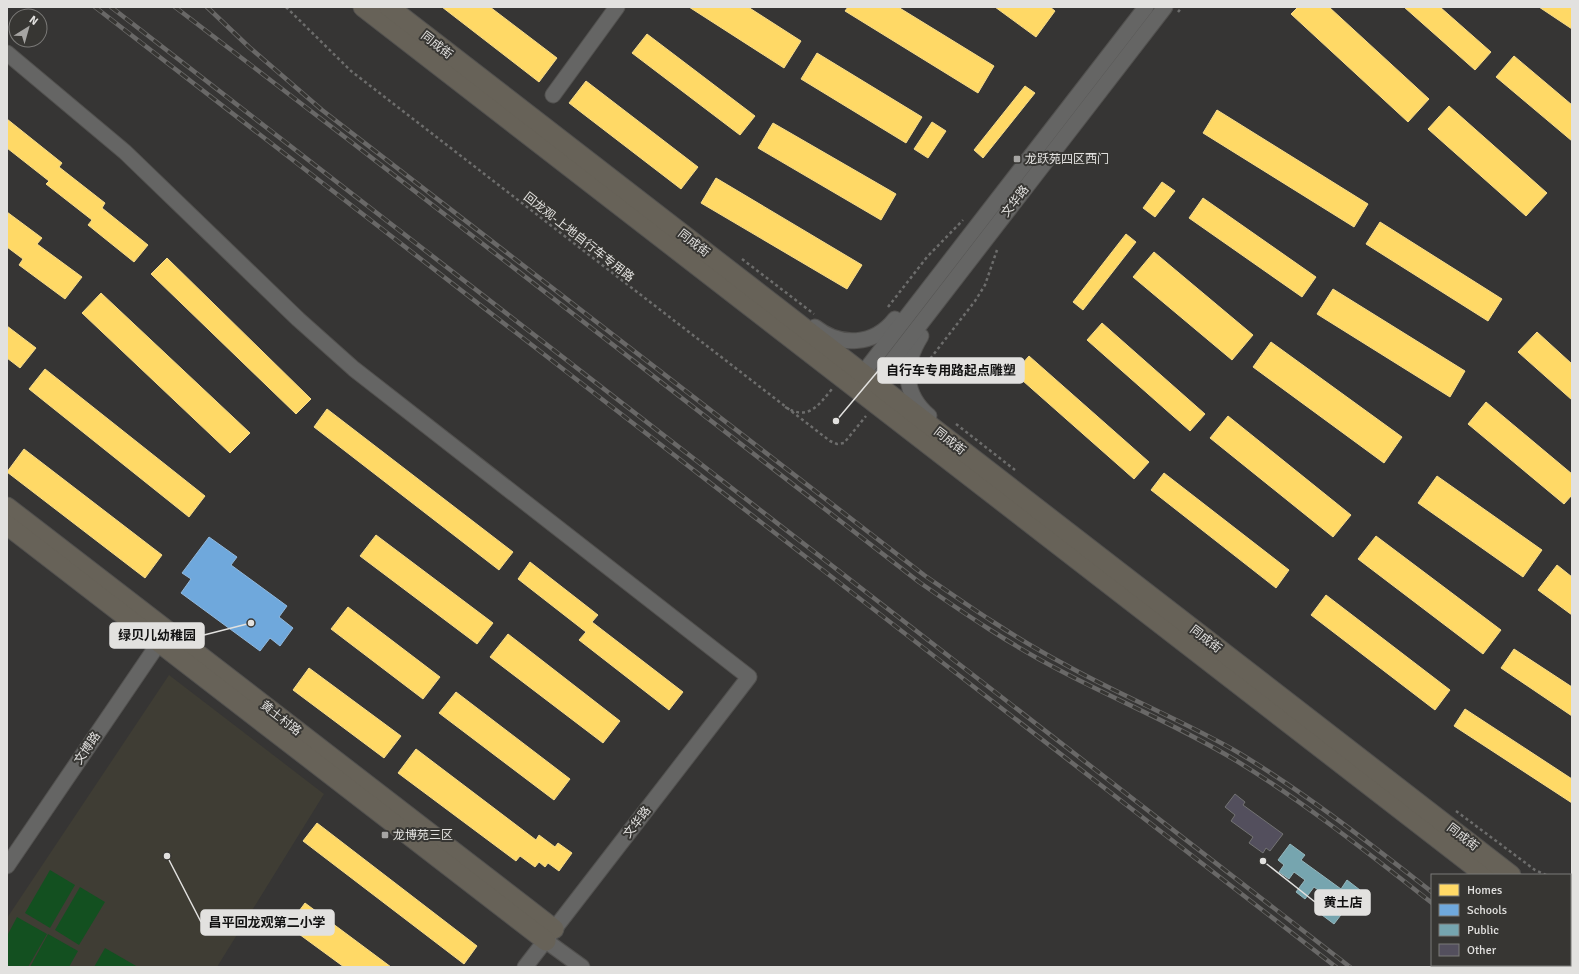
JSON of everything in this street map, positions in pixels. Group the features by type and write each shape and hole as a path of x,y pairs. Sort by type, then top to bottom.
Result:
{"main road":[{"name":"同成街","path":"363,7 864,385 1484,874"},
{"name":"同成街","path":"389,7 717,261 864,385 1024,498 1450,817 1511,874"},
{"name":"黄土村路","path":"7,507 163,637"},
{"name":"黄土村路","path":"7,525 163,637 550,935"}],"street":[{"path":"553,94 617,7"},
{"name":"文华路","path":"864,385 984,217 1146,7"},
{"name":"文华路","path":"864,385 960,273 1171,10"},
{"name":"文华路","path":"7,53 125,152 298,319 354,369 749,677 525,967"},
{"path":"717,261 778,298 827,335 847,342 859,341 876,336 892,323 942,258 984,217"},
{"path":"960,273 913,350 908,370 910,391 923,412 989,464 1024,498"},
{"name":"文博路","path":"7,866 163,637"},
{"path":"1450,817 1522,874"},
{"path":"550,935 582,967"}],"path":[{"name":"回龙观-上地自行车专用路","path":"286,7 351,71 830,441 837,444 847,441 866,416"},
{"path":"1171,10 1182,7"},
{"path":"887,309 926,257 966,216"},
{"path":"922,371 928,360 976,301 985,284 998,247"},
{"path":"736,255 759,270 820,318"},
{"path":"785,407 795,412 809,412 832,390"},
{"path":"954,423 999,456 1020,475"},
{"path":"1450,817 1470,820 1534,870 1544,874"}],"shaded area":[{"path":"169,675 324,794 217,967 7,967 7,918"}],"green space":[{"path":"50,870 75,885 50,928 25,913"},
{"path":"80,887 105,902 79,945 55,930"},
{"path":"17,917 47,934 28,967 7,967 7,936"},
{"path":"48,934 78,951 69,967 30,967"},
{"path":"105,948 138,967 94,967"}],"building: Homes":[{"path":"442,7 490,7 557,58 539,82"},
{"path":"689,7 748,7 801,41 784,68"},
{"path":"848,7 898,7 994,66 978,93 845,11"},
{"path":"995,7 1050,7 1055,11 1036,37"},
{"path":"1298,7 1329,7 1429,99 1408,122 1291,14"},
{"path":"1404,7 1440,7 1491,52 1475,70"},
{"path":"1539,7 1572,7 1572,29"},
{"path":"647,34 755,116 740,135 632,53"},
{"path":"817,53 922,117 906,143 801,79"},
{"path":"1514,56 1572,105 1572,141 1496,77"},
{"path":"586,81 698,167 681,189 569,103"},
{"path":"1025,86 1035,93 983,158 974,150"},
{"path":"1449,106 1547,193 1526,216 1428,129"},
{"path":"1217,110 1368,204 1354,227 1203,133"},
{"path":"7,119 62,163 59,167 105,203 102,208 148,245 134,262 88,225 92,220 46,184 49,181 7,148"},
{"path":"932,122 946,131 928,158 914,149"},
{"path":"773,123 896,194 881,220 758,148"},
{"path":"716,178 862,265 847,289 701,203"},
{"path":"1162,182 1175,191 1155,217 1143,208"},
{"path":"1203,198 1316,277 1302,297 1189,218"},
{"path":"7,212 42,238 37,244 82,277 65,299 19,265 23,259 7,247"},
{"path":"1380,222 1502,299 1488,321 1366,244"},
{"path":"1126,234 1136,242 1083,310 1073,302"},
{"path":"1154,252 1253,335 1232,360 1133,277"},
{"path":"167,258 311,399 296,414 151,274"},
{"path":"1333,289 1465,371 1450,397 1317,314"},
{"path":"101,293 250,433 230,453 82,313"},
{"path":"1102,323 1205,414 1190,431 1087,340"},
{"path":"7,326 36,348 20,368 7,358"},
{"path":"1537,332 1572,364 1572,400 1518,352"},
{"path":"1271,342 1402,437 1384,463 1253,367"},
{"path":"1029,356 1149,462 1134,479 1014,373"},
{"path":"45,369 205,496 189,517 29,389"},
{"path":"1486,402 1572,474 1572,495 1564,504 1468,424"},
{"path":"327,409 513,552 499,570 314,427"},
{"path":"1228,416 1351,515 1333,537 1210,438"},
{"path":"24,449 162,555 145,578 7,472"},
{"path":"1164,473 1289,570 1276,588 1151,490"},
{"path":"1437,476 1542,550 1523,577 1418,503"},
{"path":"376,535 493,623 477,644 360,556"},
{"path":"1376,536 1501,630 1483,654 1358,559"},
{"path":"530,562 598,615 592,622 683,692 669,710 579,640 586,632 518,579"},
{"path":"1557,565 1572,577 1572,615 1538,590"},
{"path":"1326,595 1450,690 1435,710 1311,615"},
{"path":"348,607 440,677 423,699 331,629"},
{"path":"508,634 620,721 603,743 490,657"},
{"path":"1514,649 1572,687 1572,716 1501,668"},
{"path":"309,668 401,736 384,758 293,690"},
{"path":"456,692 570,779 554,800 439,713"},
{"path":"1465,709 1572,779 1572,803 1454,726"},
{"path":"416,749 536,840 539,835 555,847 558,843 572,853 559,871 548,863 545,867 539,862 535,867 520,856 516,861 398,773"},
{"path":"317,823 477,946 464,964 303,841"},
{"path":"305,903 391,967 344,967 288,926"}],"building: Schools":[{"path":"209,537 237,557 231,565 287,606 279,617 293,628 280,646 270,638 260,651 181,593 191,579 182,573"}],"building: Public":[{"path":"1290,844 1305,855 1301,860 1341,889 1347,880 1360,890 1334,924 1322,915 1333,901 1314,887 1305,899 1296,892 1305,880 1294,872 1289,879 1279,872 1284,865 1278,860"}],"building: Other":[{"path":"1235,794 1245,802 1243,805 1283,834 1270,851 1266,848 1263,853 1249,843 1253,837 1231,821 1235,815 1225,807"}],"railway":[{"path":"95,7 1336,967"},
{"path":"111,7 1350,967"},
{"path":"175,7 919,582 988,629 1024,651 1192,736 1261,776 1360,847 1431,902"},
{"path":"207,7 249,47 322,110 924,575 958,599 1028,644 1107,687 1174,719 1239,753 1289,785 1385,855 1431,891"}],"place":[{"name":"龙跃苑四区西门","path":"1017,159"},
{"name":"自行车专用路起点雕塑","path":"836,421"},
{"name":"绿贝儿幼稚园","path":"251,623"},
{"name":"龙博苑三区","path":"385,835"},
{"name":"昌平回龙观第二小学","path":"167,856"},
{"name":"黄土店","path":"1263,861"}]}
